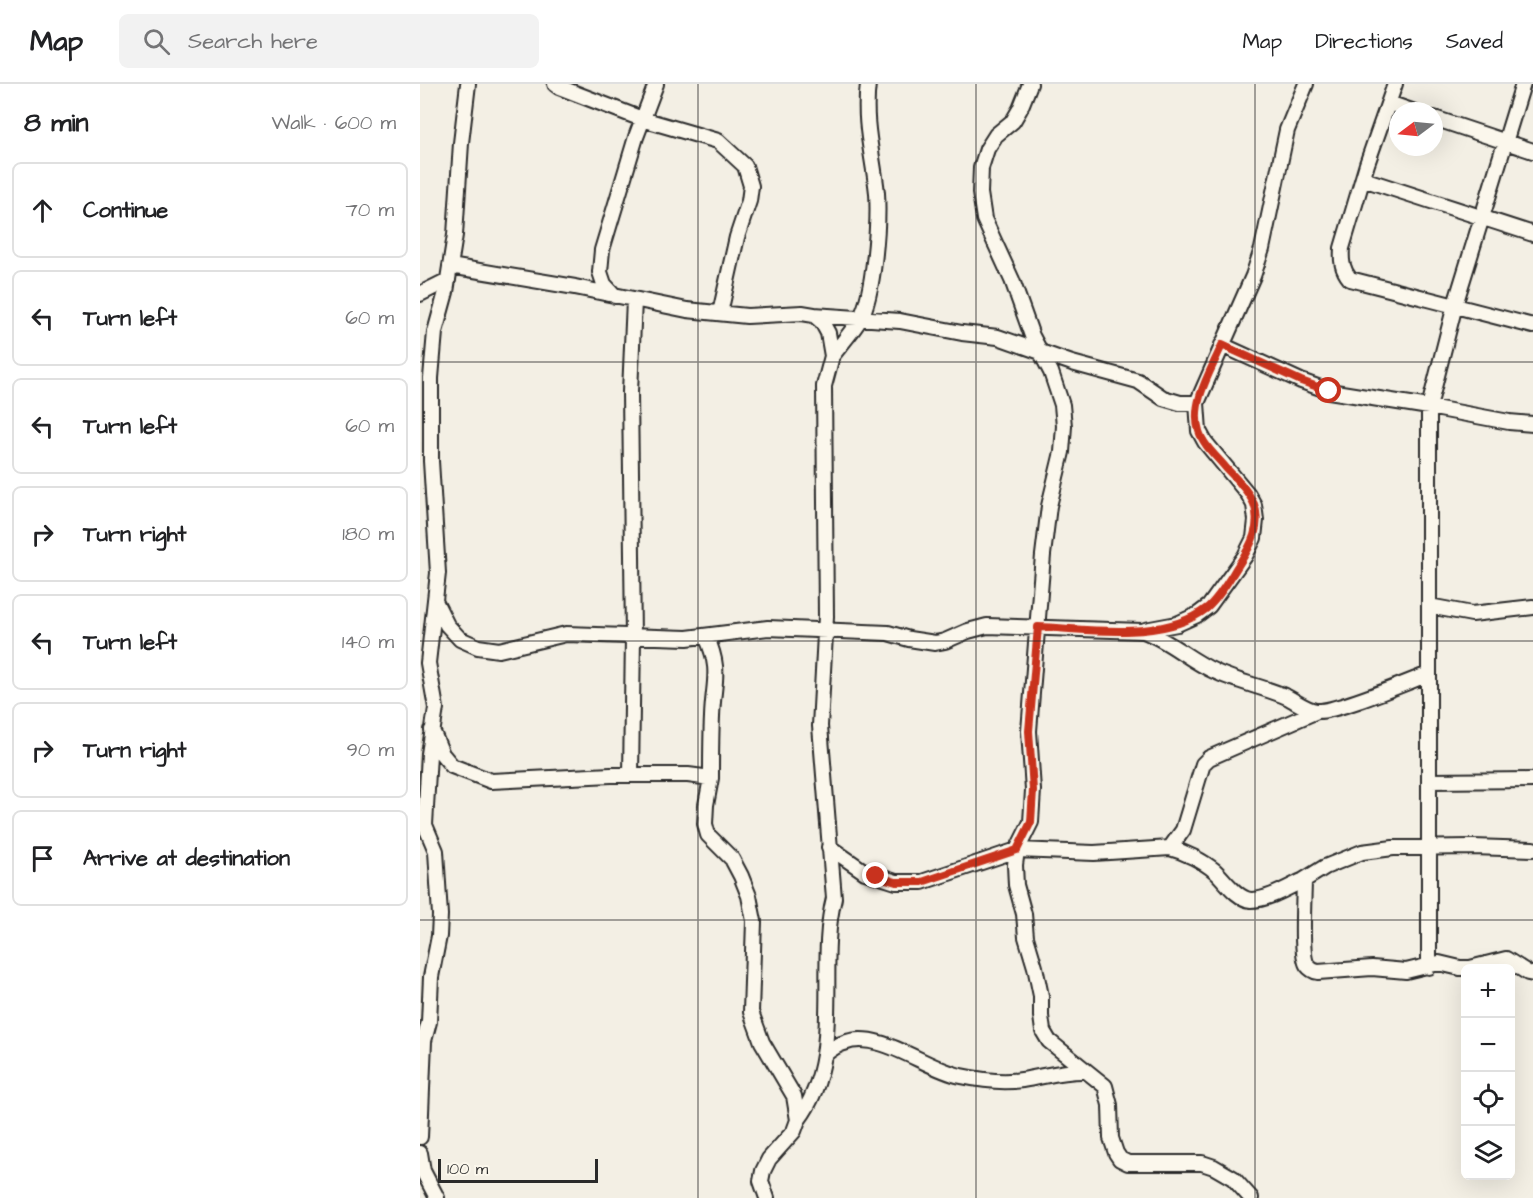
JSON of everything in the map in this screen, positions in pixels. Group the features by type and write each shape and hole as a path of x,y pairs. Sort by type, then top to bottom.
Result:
{"street":[{"path":"420,1137 424,1041 429,1022 431,977 439,936 440,915 436,851 425,825 424,781 435,708 428,663 438,573 431,460 431,378 435,332 455,235 461,142 468,84"},
{"path":"555,84 642,119 718,141 746,166 751,186 749,201 737,237 720,313"},
{"path":"615,296 604,284 600,272 602,250 642,119 656,84"},
{"path":"766,1198 761,1181 763,1171 769,1159 794,1131 798,1120 809,1106 824,1054 828,1018 827,938 828,920 834,898 820,726 825,630 824,386 832,356 861,319 869,295 877,195 865,109 868,84"},
{"path":"1030,84 1013,121 996,135 987,149 981,168 980,193 984,219 1012,280 1032,336 1051,372 1062,405 1064,426 1062,452 1049,506 1043,555 1029,731 1033,790 1031,822 1017,850 1016,885 1041,996 1043,1031 1049,1041 1105,1086 1108,1093 1112,1138 1120,1159 1128,1163 1202,1163 1233,1178 1251,1198"},
{"path":"436,603 447,625 460,639 478,647 500,650 566,634 687,638 768,628 888,633 935,643 987,626 1143,631 1177,624 1197,615 1209,606 1239,564 1254,538 1256,520 1254,505 1248,494 1202,437 1199,431 1197,403 1253,276 1262,249 1287,130 1306,84"},
{"path":"1389,102 1395,84"},
{"path":"1429,967 1429,406 1455,305 1523,84"},
{"path":"1389,103 1342,248 1343,270 1350,279 1533,326"},
{"path":"1443,121 1533,151"},
{"path":"1363,179 1533,234"},
{"path":"420,294 449,273 575,287 687,310 747,316 802,313 900,321 962,333 998,336 1072,363 1138,381 1163,398 1180,403 1197,403"},
{"path":"631,775 633,637 630,392 634,300"},
{"path":"814,315 822,322 828,333 832,356"},
{"path":"1222,345 1301,381 1329,391 1429,406 1509,422 1533,424"},
{"path":"1429,606 1472,614 1533,608"},
{"path":"1143,631 1158,637 1212,671 1287,697 1303,707 1317,711"},
{"path":"706,636 714,652 717,671 712,715 711,778 705,825 708,835 732,859 749,896 754,921 751,1012 762,1042 794,1096 798,1120"},
{"path":"1170,848 1183,830 1203,764 1209,758 1317,711 1338,706 1429,674"},
{"path":"432,730 442,754 452,766 491,781 631,775 688,775 711,778"},
{"path":"1429,780 1533,780"},
{"path":"830,847 865,872 896,882 922,882 1017,850 1094,853 1170,848 1202,862 1244,897 1251,900 1268,896 1362,852 1393,848 1533,849"},
{"path":"1304,880 1304,950 1305,960 1312,970 1372,968 1406,971 1438,963 1470,968 1506,959 1533,974"},
{"path":"824,1054 844,1042 871,1041 945,1072 963,1077 1020,1081 1073,1070 1086,1071"},
{"path":"420,1153 426,1177 437,1198"}],"route":[{"path":"876,876 896,882 922,882 1017,850 1031,822 1033,790 1029,731 1038,627 1143,631 1177,624 1197,615 1209,606 1245,556 1254,538 1256,520 1254,505 1199,431 1197,403 1222,345 1301,381 1329,391"}]}
